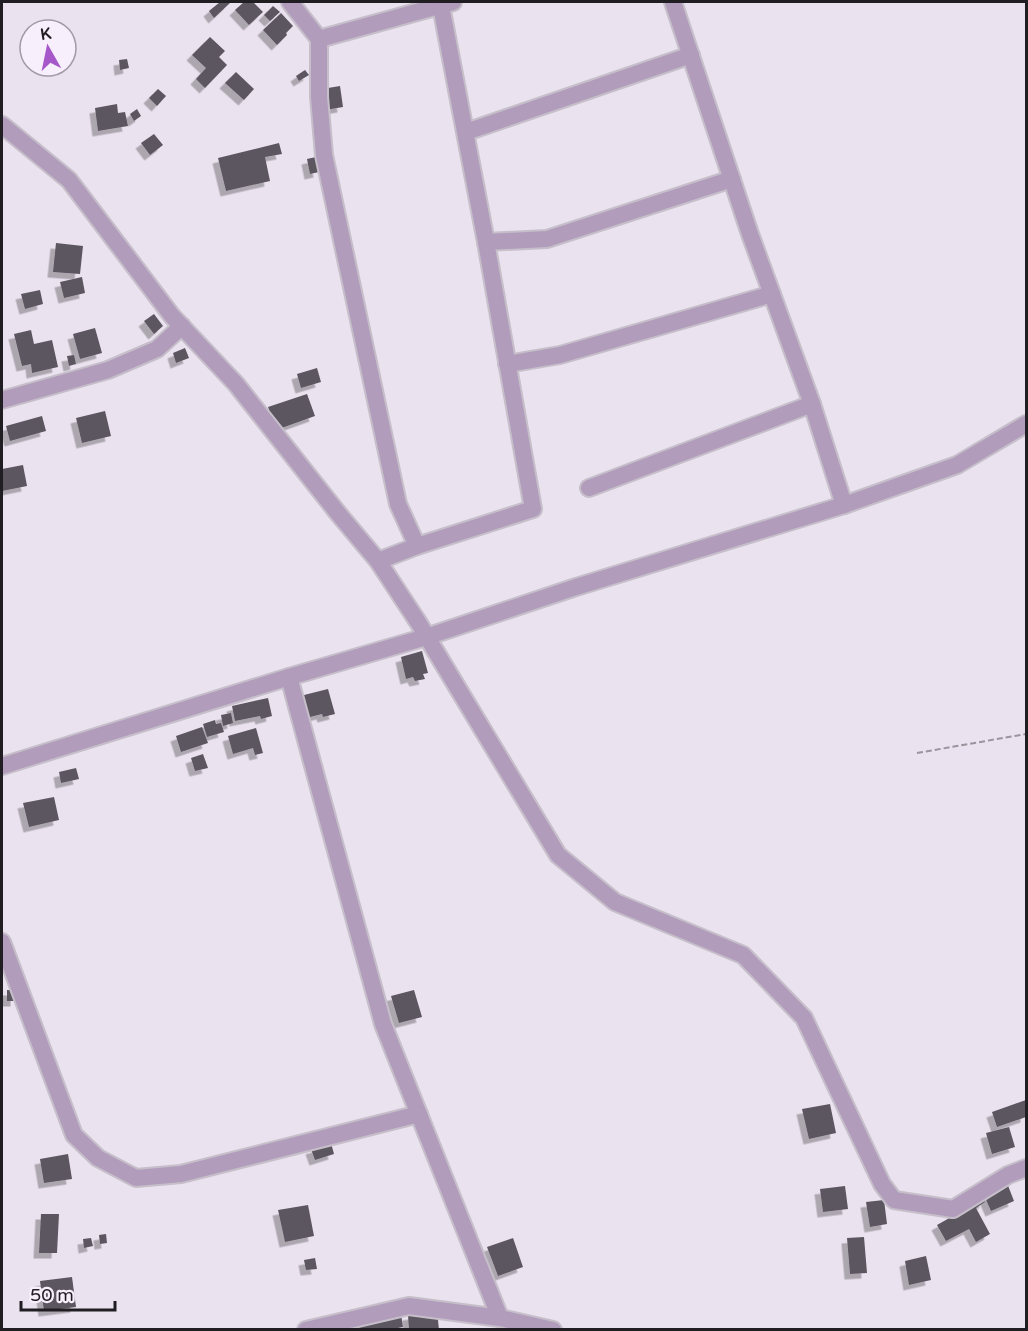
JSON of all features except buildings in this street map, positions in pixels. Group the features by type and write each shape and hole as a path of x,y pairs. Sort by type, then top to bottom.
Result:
{"street":[{"path":"290,2 319,39 319,97 324,155 398,504 417,546"},
{"path":"673,2 732,179 812,404 842,499"},
{"path":"319,39 447,4 466,132 533,508 378,561"},
{"path":"466,132 691,55"},
{"path":"2,125 69,180 182,326 236,384 378,561 423,631 558,855 615,902 742,955 804,1018 882,1184 894,1200 953,1209 1008,1175 1026,1168"},
{"path":"486,242 547,238 732,179"},
{"path":"507,364 560,355 772,294"},
{"path":"2,400 108,370 157,349 182,326"},
{"path":"590,488 812,404"},
{"path":"2,766 289,677 423,631 576,587 842,499 957,465 1026,424"},
{"path":"289,677 383,1024 500,1318"},
{"path":"2,942 74,1135 98,1158 136,1178 181,1174 419,1114"},
{"path":"306,1329 409,1306 500,1318 553,1329"}],"path":[{"path":"917,753 1026,734"}]}
